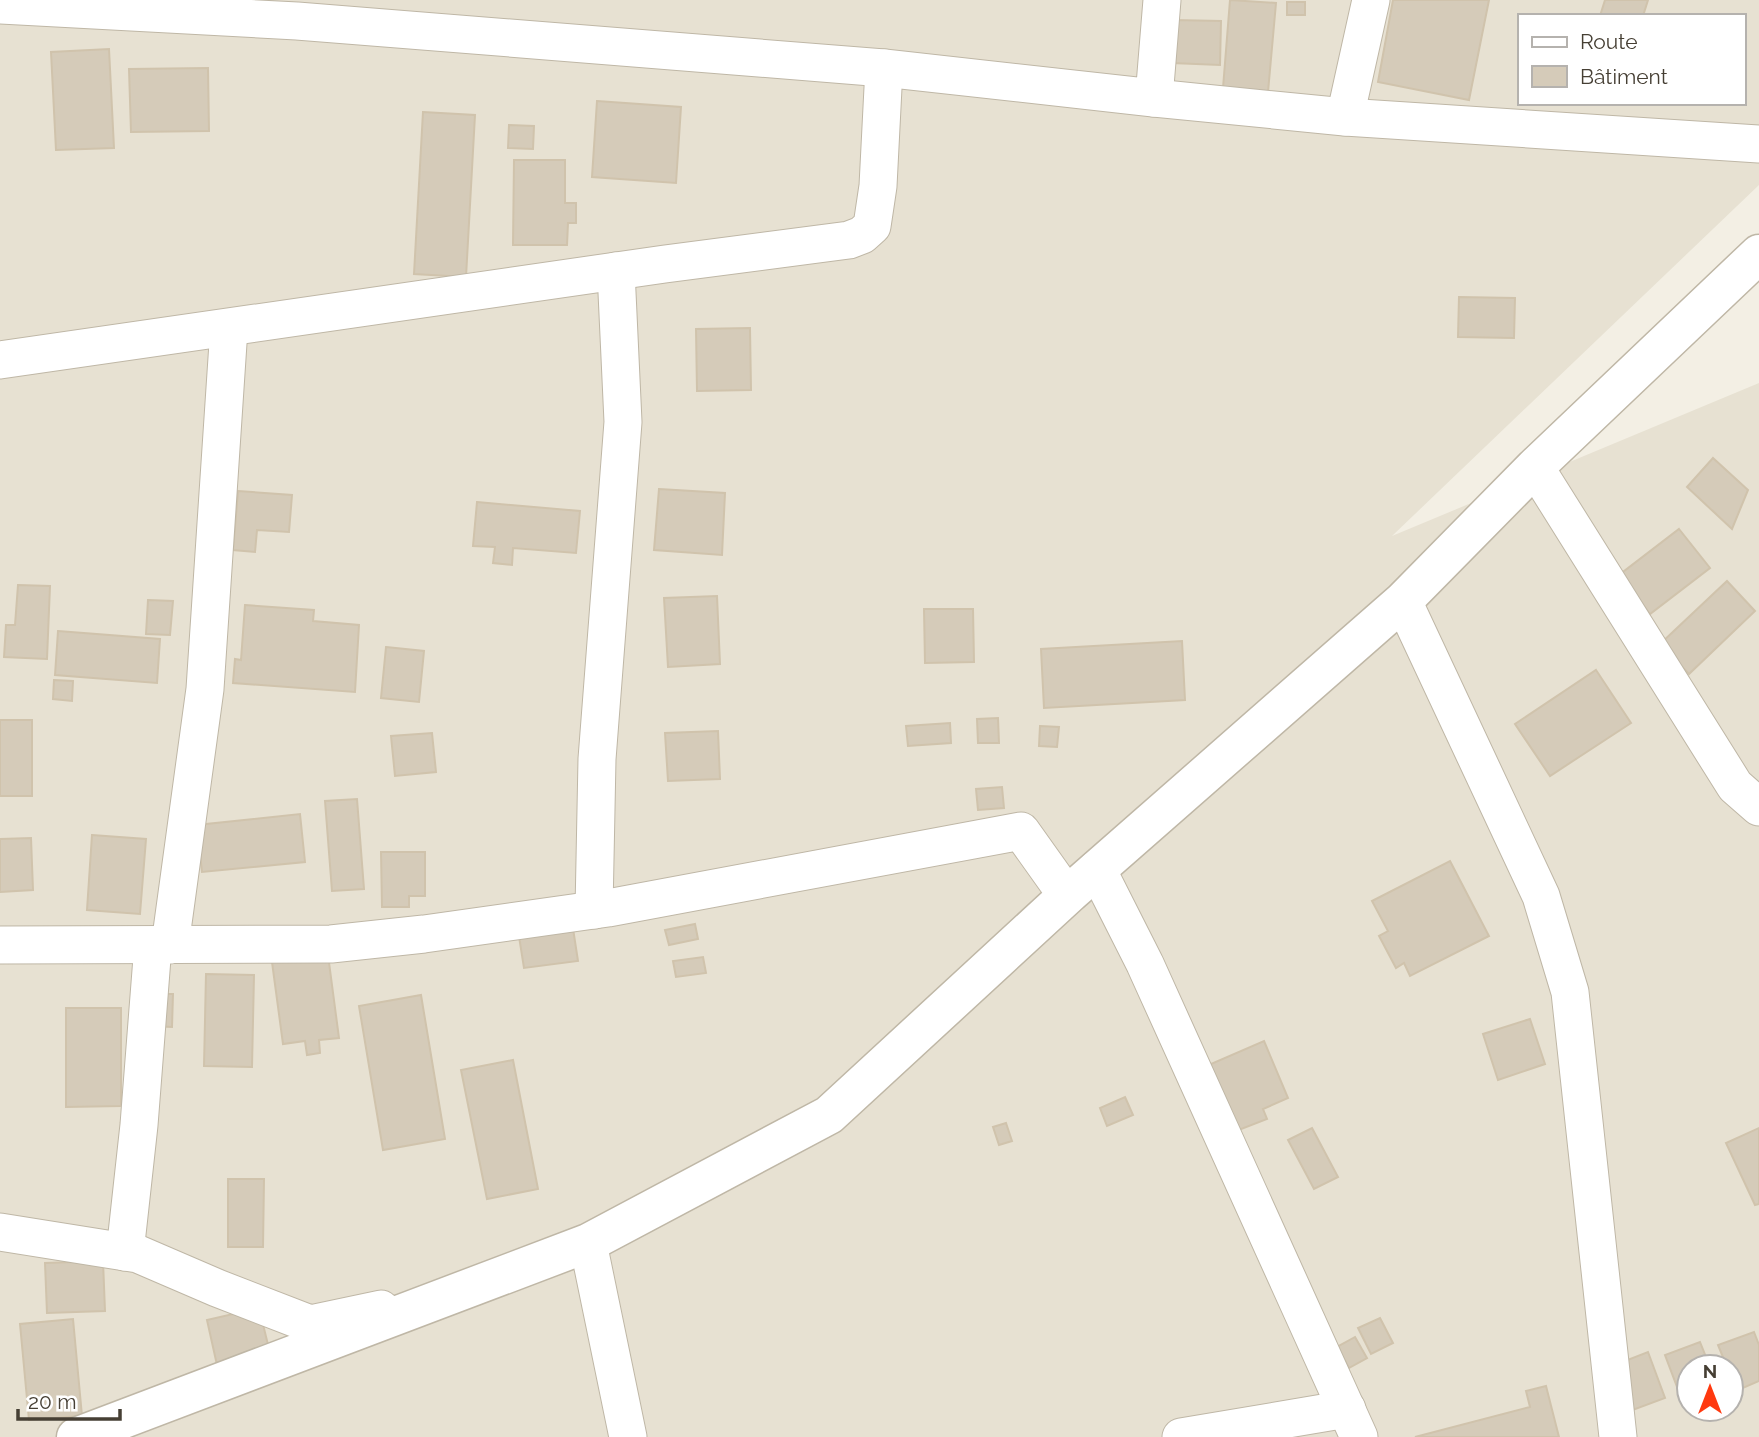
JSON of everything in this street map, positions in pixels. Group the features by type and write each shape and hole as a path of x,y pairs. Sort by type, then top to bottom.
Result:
{"street":[{"path":"1154,98 1162,0"},
{"path":"1345,117 1371,0"},
{"path":"0,5 63,4 297,21 884,68 1345,117 1759,144"},
{"path":"0,360 849,240 862,235 872,226 878,186 884,68"},
{"path":"76,1437 589,1243 829,1115 1083,881 1403,601 1535,467 1759,254"},
{"path":"594,910 597,759 623,422 616,271"},
{"path":"125,1252 161,945 205,690 229,328"},
{"path":"1535,467 1735,786 1759,807"},
{"path":"1403,601 1541,896 1570,992 1618,1437"},
{"path":"0,945 331,944 424,934 594,910 1021,831 1058,883 1083,881"},
{"path":"1083,881 1145,964 1353,1423 1181,1437"},
{"path":"0,1232 138,1254 310,1324 467,1290"},
{"path":"589,1243 628,1437"}],"shaded area":[{"path":"0,0 1759,0 1759,185 1392,536 1759,383 1759,1437 0,1437"}],"building":[{"path":"1230,0 1276,3 1268,92 1223,88"},
{"path":"1393,0 1489,0 1469,100 1378,82"},
{"path":"1605,0 1648,0 1644,14 1601,14"},
{"path":"1287,2 1305,2 1305,15 1287,15"},
{"path":"1173,20 1221,21 1220,65 1172,63"},
{"path":"109,49 114,148 56,150 51,52"},
{"path":"208,68 209,131 131,132 129,69"},
{"path":"597,101 681,107 676,183 592,177"},
{"path":"423,112 475,115 466,277 414,274"},
{"path":"509,125 534,126 533,149 508,148"},
{"path":"514,160 565,160 565,203 576,203 576,223 568,223 567,245 513,245"},
{"path":"1459,297 1515,298 1514,338 1458,337"},
{"path":"750,328 751,390 697,391 696,329"},
{"path":"1713,458 1748,490 1732,529 1687,487"},
{"path":"659,489 725,493 722,555 654,550"},
{"path":"238,491 292,495 289,532 257,530 255,552 233,550"},
{"path":"477,502 580,511 576,553 513,548 512,565 493,563 495,547 473,546"},
{"path":"1679,529 1710,568 1650,614 1619,575"},
{"path":"1727,581 1755,611 1689,674 1660,644"},
{"path":"18,585 50,586 47,659 4,657 6,625 15,625"},
{"path":"717,596 720,664 668,667 664,598"},
{"path":"148,600 173,601 170,635 146,634"},
{"path":"245,605 314,610 313,621 359,625 355,692 233,683 235,659 241,660"},
{"path":"924,609 973,609 974,662 925,663"},
{"path":"58,631 160,639 157,683 55,675"},
{"path":"1182,641 1185,700 1044,708 1041,649"},
{"path":"386,647 424,651 419,702 381,698"},
{"path":"1596,670 1631,723 1550,776 1515,724"},
{"path":"54,680 73,681 72,701 53,699"},
{"path":"998,718 999,743 978,743 977,719"},
{"path":"0,720 32,720 32,796 0,796"},
{"path":"950,723 951,743 908,746 906,726"},
{"path":"1040,726 1059,727 1057,747 1039,746"},
{"path":"718,731 720,779 668,781 665,733"},
{"path":"432,733 436,772 395,776 391,736"},
{"path":"1002,787 1004,808 978,810 976,789"},
{"path":"357,799 364,889 332,891 325,801"},
{"path":"300,814 305,862 202,872 197,825"},
{"path":"92,835 146,839 140,914 87,910"},
{"path":"31,838 33,890 0,892 0,839"},
{"path":"381,852 425,852 425,896 409,896 409,907 382,907"},
{"path":"1450,861 1489,936 1410,976 1404,963 1396,968 1379,936 1388,931 1372,901"},
{"path":"572,922 578,961 524,968 518,930"},
{"path":"695,924 698,939 669,945 665,930"},
{"path":"328,955 339,1038 319,1040 320,1053 307,1055 305,1041 283,1044 272,962"},
{"path":"703,957 706,973 676,977 673,961"},
{"path":"206,974 254,975 252,1067 204,1066"},
{"path":"150,994 173,994 172,1027 150,1026"},
{"path":"421,995 445,1139 383,1150 359,1006"},
{"path":"66,1008 121,1008 121,1106 66,1107"},
{"path":"1530,1019 1545,1064 1498,1080 1483,1034"},
{"path":"1264,1041 1288,1098 1263,1109 1267,1119 1231,1133 1204,1067"},
{"path":"513,1060 538,1189 487,1199 461,1070"},
{"path":"1125,1097 1133,1115 1107,1126 1100,1108"},
{"path":"1006,1123 1012,1141 999,1145 993,1127"},
{"path":"1312,1128 1338,1177 1314,1189 1288,1140"},
{"path":"1759,1128 1759,1204 1755,1205 1726,1143"},
{"path":"228,1179 264,1179 263,1247 228,1247"},
{"path":"103,1261 105,1311 47,1313 45,1263"},
{"path":"259,1308 270,1353 217,1365 207,1320"},
{"path":"1380,1318 1393,1343 1371,1354 1358,1328"},
{"path":"73,1319 82,1416 29,1420 20,1324"},
{"path":"1754,1332 1759,1345 1759,1381 1745,1387 1745,1353 1721,1353 1718,1345"},
{"path":"1355,1337 1367,1358 1349,1368 1337,1347"},
{"path":"1700,1342 1704,1353 1675,1353 1675,1381 1665,1355"},
{"path":"1648,1352 1665,1398 1630,1411 1612,1366"},
{"path":"1546,1386 1559,1437 1415,1437 1530,1407 1526,1391"}]}
